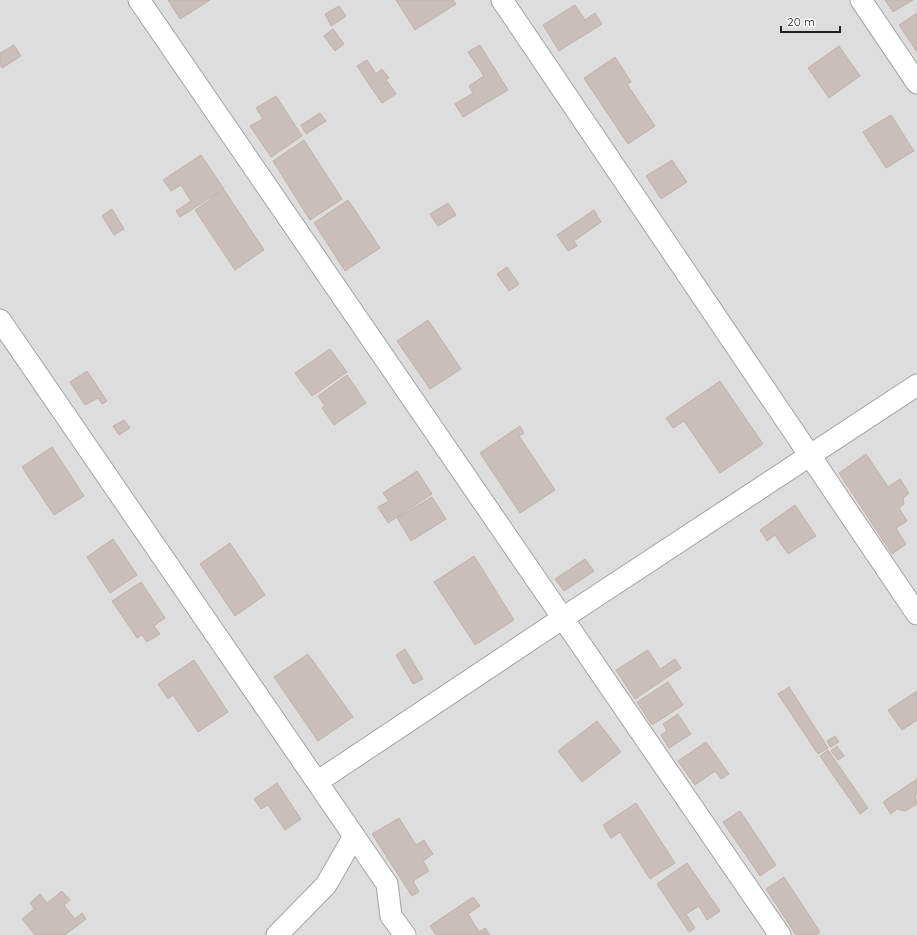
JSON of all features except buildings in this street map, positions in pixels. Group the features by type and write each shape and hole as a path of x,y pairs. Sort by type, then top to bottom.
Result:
{"street":[{"path":"139,0 780,935"},
{"path":"502,0 917,614"},
{"path":"861,0 917,83"},
{"path":"0,320 387,884 391,916 405,935"},
{"path":"318,782 563,618 917,385"},
{"path":"277,935 326,885 354,836"}],"shaded area":[{"path":"0,0 917,0 917,935 0,935"}]}
